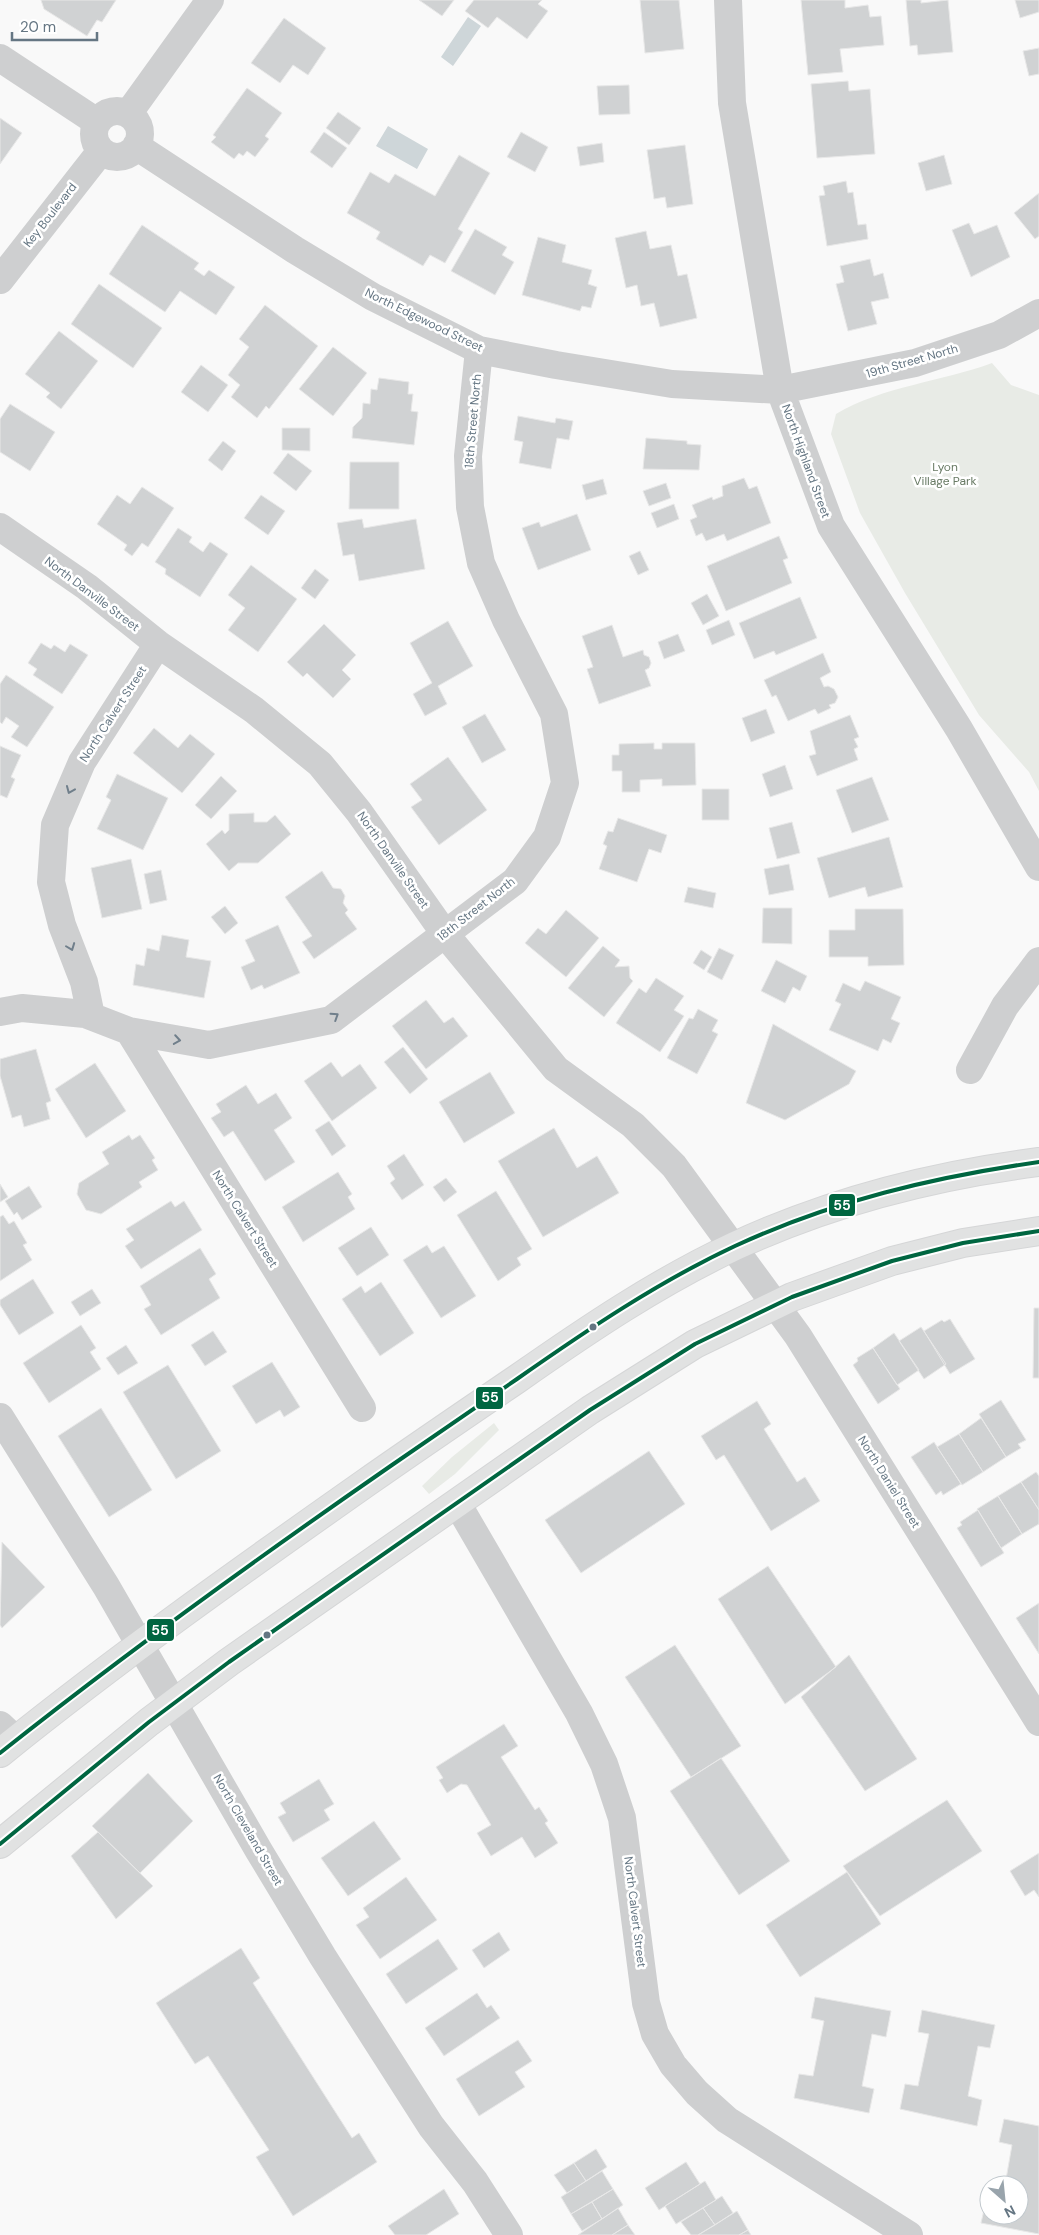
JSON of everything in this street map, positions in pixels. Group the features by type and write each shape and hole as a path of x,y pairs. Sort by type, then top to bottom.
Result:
{"main road":[{"path":"5,1739 388,1468 599,1323 681,1273 734,1247 804,1219 884,1194 968,1173 1039,1162"},
{"path":"0,1844 174,1702 457,1503 652,1370 695,1344 775,1304 848,1276 931,1250 1039,1231"}],"street":[{"path":"128,114 210,0"},
{"name":"North Highland Street","path":"728,0 732,103 780,390 831,526 959,729 1039,867"},
{"path":"0,58 97,122"},
{"path":"119,111 128,114 136,122 139,129 140,135 136,146 128,154 119,157 109,156 101,151 94,138 97,122 110,112 119,111"},
{"name":"North Edgewood Street","path":"136,146 295,250 373,296 479,350 672,384 780,390"},
{"name":"Key Boulevard","path":"0,280 101,151"},
{"name":"19th Street North","path":"780,390 915,363 999,334 1039,313"},
{"name":"18th Street North","path":"0,1012 22,1008 91,1016 129,1031 209,1045 331,1020 515,880 547,837 565,783 554,714 506,620 481,563 470,507 468,456 479,350"},
{"name":"North Danville Street","path":"0,527 86,587 158,644 254,710 320,764 359,812 445,934 556,1069 633,1125 674,1166 734,1247"},
{"name":"North Calvert Street","path":"91,1016 84,982 62,925 51,882 55,825 82,762 158,644"},
{"path":"970,1070 1004,1006 1039,961"},
{"name":"North Calvert Street","path":"129,1031 362,1408"},
{"name":"North Daniel Street","path":"734,1247 798,1336 1039,1722"},
{"name":"North Cleveland Street","path":"0,1417 140,1644 259,1851 323,1957 431,2126 475,2182 509,2235"},
{"name":"North Calvert Street","path":"457,1503 579,1713 604,1764 622,1818 646,2002 656,2034 674,2065 697,2093 727,2120 909,2235"}],"green space":[{"name":"Lyon Village Park","path":"992,363 1011,385 1039,395 1039,791 1029,772 979,715 905,593 860,513 831,434 836,414 854,405 873,397"},
{"path":"494,1423 499,1430 455,1474 429,1494 422,1486 452,1457"}],"shaded area":[{"path":"468,17 481,26 453,66 441,57"},
{"path":"388,126 428,149 417,169 376,146"}],"building":[{"path":"41,0 116,0 102,22 97,20 87,36 44,9"},
{"path":"419,0 454,0 442,16"},
{"path":"474,0 542,0 538,4 548,11 527,39 497,17 488,28 465,11"},
{"path":"640,0 679,0 684,49 645,53"},
{"path":"801,0 845,0 845,8 868,5 870,17 881,16 884,45 840,49 843,72 808,75"},
{"path":"906,0 921,0 921,3 948,0 953,52 918,55 917,45 910,46"},
{"path":"1015,0 1039,0 1039,12 1020,18"},
{"path":"284,18 326,48 308,75 293,65 280,83 251,63"},
{"path":"1039,48 1039,74 1029,76 1023,51"},
{"path":"848,81 849,91 870,89 875,154 817,158 811,84"},
{"path":"629,85 630,114 599,115 597,86"},
{"path":"247,88 282,113 265,136 269,139 255,157 247,151 243,156 239,153 234,159 211,142 216,137 213,135"},
{"path":"338,112 361,128 349,145 326,128"},
{"path":"0,118 22,133 0,164"},
{"path":"324,132 347,148 332,168 310,152"},
{"path":"521,132 548,147 535,172 507,157"},
{"path":"602,143 604,162 580,166 577,147"},
{"path":"685,145 693,204 667,208 665,197 654,199 647,150"},
{"path":"459,155 490,173 458,229 463,232 445,263 430,255 423,266 376,239 380,232 347,213 370,172 389,183 395,174 435,196"},
{"path":"944,155 952,184 926,191 918,163"},
{"path":"846,181 848,193 853,192 858,225 866,224 868,239 827,246 819,196 825,195 823,186"},
{"path":"1039,193 1039,236 1035,239 1014,213"},
{"path":"969,223 974,234 997,225 1010,257 971,277 952,230"},
{"path":"142,225 199,263 194,269 204,276 209,270 235,287 216,315 180,291 165,312 109,274"},
{"path":"475,229 507,247 502,255 514,262 495,295 451,271"},
{"path":"646,231 650,249 671,245 678,276 687,274 697,318 660,327 654,303 641,306 637,285 626,288 615,238"},
{"path":"538,237 566,245 562,262 592,270 588,284 597,287 591,308 582,306 580,311 522,295"},
{"path":"870,259 874,276 883,273 889,298 871,302 877,324 848,331 836,284 844,282 840,266"},
{"path":"99,284 162,328 133,368 71,324"},
{"path":"265,305 318,346 269,409 266,406 257,418 231,397 240,385 228,375 249,347 239,339"},
{"path":"59,331 98,361 61,409 46,397 50,393 25,374"},
{"path":"333,347 367,373 333,416 299,389"},
{"path":"201,365 228,385 208,412 181,392"},
{"path":"379,378 409,382 408,394 413,394 411,411 418,412 414,445 352,438 353,427 362,418 363,403 370,404 371,389 377,390"},
{"path":"10,404 55,432 30,471 0,452 0,419"},
{"path":"518,416 555,423 556,418 573,421 569,440 557,438 551,469 519,463 523,442 514,440"},
{"path":"282,428 310,428 310,451 282,450"},
{"path":"646,438 687,441 687,444 701,445 699,470 643,469"},
{"path":"223,441 236,451 222,471 208,460"},
{"path":"288,453 312,471 296,491 273,473"},
{"path":"350,462 399,462 399,509 349,509"},
{"path":"744,478 749,489 757,486 771,523 727,541 724,534 706,541 702,533 696,536 690,520 697,517 692,505 712,497 713,500 723,496 722,486"},
{"path":"603,479 607,494 586,500 582,485"},
{"path":"666,483 671,498 649,506 643,491"},
{"path":"142,487 174,508 148,547 142,543 132,556 124,550 127,545 97,524 117,495 130,504"},
{"path":"261,495 285,511 268,535 244,518"},
{"path":"674,504 679,519 657,528 651,513"},
{"path":"577,514 591,550 538,570 522,528 539,522 541,527"},
{"path":"362,519 364,528 416,519 425,569 359,581 354,554 343,556 337,523"},
{"path":"178,528 192,537 189,542 203,552 210,542 228,554 200,597 165,574 166,569 155,562"},
{"path":"779,536 788,558 783,560 792,583 726,611 707,566"},
{"path":"640,551 649,570 638,575 629,556"},
{"path":"251,565 297,599 258,652 228,630 245,608 228,595"},
{"path":"315,569 329,580 315,599 301,588"},
{"path":"707,594 719,616 703,625 691,603"},
{"path":"800,597 817,638 776,655 774,651 754,659 739,623"},
{"path":"729,620 735,635 712,645 706,630"},
{"path":"448,621 473,666 438,686 447,704 425,716 413,694 432,683 410,643"},
{"path":"324,624 356,655 342,670 351,679 333,698 307,673 303,677 287,662"},
{"path":"612,625 623,657 643,650 644,655 649,657 651,663 649,668 645,670 651,686 599,704 587,669 593,667 582,636"},
{"path":"678,634 685,651 664,659 658,642"},
{"path":"41,643 51,649 54,645 65,652 70,644 88,655 62,694 33,675 37,669 28,663"},
{"path":"823,653 831,672 820,678 824,687 828,686 834,689 838,697 835,703 829,705 831,708 818,714 815,709 788,721 776,695 772,697 764,680"},
{"path":"6,675 54,707 27,747 11,737 19,726 6,717 2,724 0,722 0,684"},
{"path":"766,709 775,733 751,742 742,718"},
{"path":"485,714 506,750 482,763 462,727"},
{"path":"850,715 859,737 854,739 858,747 854,749 858,760 817,776 809,756 816,754 810,731"},
{"path":"154,728 178,748 190,734 215,754 182,793 133,753"},
{"path":"654,743 654,749 662,749 662,743 695,743 696,785 662,786 662,779 640,780 640,792 622,792 622,771 612,771 612,755 619,755 619,744"},
{"path":"0,746 21,755 11,777 15,779 7,798 0,795"},
{"path":"448,757 487,810 439,845 411,807 422,800 410,784"},
{"path":"785,765 793,789 770,797 762,774"},
{"path":"117,774 168,798 143,850 97,829 111,800 106,797"},
{"path":"221,776 237,791 211,819 195,805"},
{"path":"872,777 889,820 852,833 836,790"},
{"path":"702,789 729,789 729,820 702,820"},
{"path":"254,813 254,822 267,822 275,815 291,834 258,863 238,863 229,871 206,844 222,830 225,834 229,830 229,814"},
{"path":"618,818 667,835 661,853 649,849 637,882 599,869 607,846 603,844 608,831 613,832"},
{"path":"792,822 800,853 777,859 769,828"},
{"path":"889,837 903,887 868,897 865,887 829,898 817,858"},
{"path":"131,859 142,909 102,918 91,868"},
{"path":"789,864 794,890 769,895 764,869"},
{"path":"161,870 167,900 150,904 144,874"},
{"path":"322,871 333,888 341,889 345,896 343,903 348,910 345,913 357,929 314,959 302,942 312,936 285,897"},
{"path":"688,887 716,893 713,908 684,902"},
{"path":"225,906 238,923 225,934 211,917"},
{"path":"763,908 792,908 792,944 762,943"},
{"path":"855,909 903,909 904,965 868,966 868,957 829,957 829,930 855,930"},
{"path":"566,910 599,938 566,977 525,943 538,928 546,934"},
{"path":"278,925 300,973 264,989 262,985 251,990 241,967 255,961 245,940"},
{"path":"162,935 189,940 186,957 211,961 204,998 133,985 136,964 144,966 147,948 159,951"},
{"path":"603,946 620,960 615,967 629,966 630,978 633,981 604,1017 568,988"},
{"path":"719,948 734,955 722,980 707,972"},
{"path":"701,950 712,957 704,970 693,963"},
{"path":"776,960 807,976 800,991 793,987 785,1003 761,991"},
{"path":"656,978 684,996 674,1010 684,1016 660,1052 616,1023 639,988 646,993"},
{"path":"865,981 901,997 891,1019 900,1023 891,1043 883,1039 878,1051 829,1030 841,1004 835,1001 843,983 860,991"},
{"path":"426,1000 444,1023 453,1017 468,1036 426,1069 392,1026"},
{"path":"698,1009 718,1020 712,1031 718,1034 697,1074 667,1058 689,1018 693,1019"},
{"path":"773,1024 856,1071 849,1084 785,1120 746,1103"},
{"path":"403,1047 428,1079 410,1094 384,1062"},
{"path":"36,1049 51,1101 46,1103 50,1119 24,1127 21,1115 12,1118 0,1076 0,1059"},
{"path":"331,1062 342,1077 360,1064 377,1088 332,1121 304,1081"},
{"path":"95,1063 126,1111 86,1138 55,1089"},
{"path":"490,1072 515,1113 464,1143 439,1102"},
{"path":"246,1085 258,1104 276,1093 292,1118 274,1130 295,1162 265,1181 233,1131 224,1137 211,1118 221,1112 216,1104"},
{"path":"329,1121 346,1146 332,1156 315,1130"},
{"path":"554,1128 577,1168 597,1156 619,1193 543,1237 498,1161"},
{"path":"129,1135 132,1140 140,1135 155,1158 152,1160 158,1170 139,1182 142,1187 101,1214 86,1210 77,1194 79,1183 109,1164 102,1152"},
{"path":"404,1154 424,1185 402,1200 390,1183 395,1179 387,1166"},
{"path":"338,1172 352,1194 348,1197 355,1209 303,1242 282,1207"},
{"path":"446,1178 457,1192 444,1202 433,1187"},
{"path":"0,1184 8,1197 0,1202"},
{"path":"29,1186 42,1207 22,1220 17,1212 14,1215 5,1201"},
{"path":"496,1191 532,1249 517,1258 521,1265 498,1281 457,1215"},
{"path":"171,1201 175,1207 184,1201 202,1230 141,1269 125,1246 134,1240 126,1229"},
{"path":"3,1215 9,1224 14,1221 27,1243 23,1245 32,1260 0,1281 0,1217"},
{"path":"371,1227 389,1255 357,1276 338,1248"},
{"path":"427,1245 432,1253 444,1246 476,1296 441,1318 403,1260"},
{"path":"200,1248 216,1274 209,1279 220,1298 161,1335 144,1309 151,1305 140,1286"},
{"path":"33,1279 54,1313 19,1335 0,1305 0,1300"},
{"path":"381,1282 414,1333 380,1356 342,1299 361,1286 365,1293"},
{"path":"92,1289 101,1303 80,1316 71,1302"},
{"path":"1034,1308 1039,1308 1039,1378 1033,1378"},
{"path":"950,1319 975,1359 950,1374 924,1331 942,1320 944,1322"},
{"path":"81,1325 96,1348 90,1352 101,1369 49,1403 23,1363"},
{"path":"921,1327 946,1364 924,1379 899,1341"},
{"path":"213,1331 227,1352 205,1366 191,1345"},
{"path":"894,1333 919,1370 897,1385 873,1348"},
{"path":"126,1345 138,1363 118,1375 106,1358"},
{"path":"873,1348 900,1389 878,1404 853,1365 858,1361 857,1358"},
{"path":"272,1362 300,1407 284,1417 280,1410 256,1424 232,1386"},
{"path":"168,1365 221,1451 176,1479 123,1392"},
{"path":"1001,1400 1026,1440 1018,1444 1021,1448 1006,1457 979,1414"},
{"path":"757,1401 771,1424 764,1429 797,1482 805,1477 820,1501 771,1531 724,1455 716,1460 701,1436"},
{"path":"101,1408 152,1490 109,1517 58,1436"},
{"path":"981,1418 1006,1457 983,1472 959,1434"},
{"path":"959,1434 983,1472 962,1485 937,1447"},
{"path":"934,1442 961,1484 943,1495 941,1491 936,1495 911,1457"},
{"path":"649,1451 685,1504 581,1573 545,1520"},
{"path":"1036,1472 1039,1476 1039,1510 1021,1482"},
{"path":"1021,1482 1039,1510 1039,1524 1022,1534 998,1496"},
{"path":"998,1496 1022,1534 1001,1548 977,1509"},
{"path":"978,1510 1004,1553 981,1567 957,1528 962,1525 960,1522"},
{"path":"2,1542 45,1587 2,1628 0,1625"},
{"path":"768,1566 836,1667 785,1704 718,1599"},
{"path":"1039,1603 1039,1654 1016,1618"},
{"path":"675,1645 741,1746 691,1777 625,1677"},
{"path":"849,1655 917,1759 865,1791 801,1697"},
{"path":"504,1724 518,1746 501,1757 535,1810 539,1807 548,1821 545,1823 558,1843 535,1858 522,1837 491,1856 477,1833 491,1825 467,1785 461,1784 447,1793 439,1780 443,1778 436,1767"},
{"path":"721,1758 790,1861 739,1895 670,1791"},
{"path":"148,1773 193,1821 140,1873 92,1826"},
{"path":"319,1779 334,1804 324,1810 330,1820 293,1842 278,1817 286,1813 280,1803"},
{"path":"947,1800 982,1851 880,1916 843,1866"},
{"path":"374,1821 401,1859 348,1896 321,1858"},
{"path":"98,1832 153,1886 116,1919 71,1856"},
{"path":"1039,1853 1039,1897 1034,1890 1025,1896 1010,1871"},
{"path":"847,1872 881,1924 800,1977 766,1925"},
{"path":"406,1877 437,1920 380,1959 356,1925 369,1917 363,1908"},
{"path":"499,1932 510,1950 484,1968 472,1950"},
{"path":"438,1939 458,1969 406,2004 386,1974"},
{"path":"241,1948 260,1978 253,1983 352,2138 359,2133 377,2162 293,2216 256,2157 269,2150 208,2056 195,2064 156,2003"},
{"path":"477,1993 487,2008 491,2005 500,2018 444,2056 425,2028"},
{"path":"815,1997 891,2011 886,2037 872,2034 862,2086 874,2089 869,2113 794,2098 799,2074 813,2076 824,2021 811,2018"},
{"path":"922,2010 995,2025 990,2048 978,2046 968,2096 982,2100 977,2126 900,2109 905,2084 918,2086 929,2034 918,2032"},
{"path":"518,2040 532,2061 515,2072 525,2087 479,2116 456,2079"},
{"path":"1004,2119 1039,2126 1039,2234 992,2225 1029,2225 1029,2175 1007,2175 1012,2145 999,2142"},
{"path":"596,2149 607,2167 586,2181 574,2163"},
{"path":"686,2162 700,2184 659,2210 645,2188"},
{"path":"574,2163 586,2181 567,2193 554,2175"},
{"path":"602,2171 613,2189 571,2214 561,2197"},
{"path":"705,2181 716,2200 676,2224 665,2206"},
{"path":"444,2189 459,2214 426,2235 395,2235 388,2226"},
{"path":"613,2189 623,2205 602,2219 592,2202"},
{"path":"722,2196 733,2213 715,2225 703,2208"},
{"path":"592,2202 602,2219 582,2231 571,2214"},
{"path":"618,2208 628,2225 612,2235 578,2235"},
{"path":"703,2208 715,2225 698,2235 691,2235 681,2222"},
{"path":"737,2211 748,2230 739,2235 698,2235"},
{"path":"628,2225 635,2235 612,2235"},
{"path":"748,2230 751,2235 739,2235"}],"transit line":[{"name":"55","path":"0,1753 145,1642 292,1535 570,1343 678,1275 735,1246 772,1230 846,1204 922,1183 1039,1162"},
{"name":"55","path":"0,1844 149,1722 229,1662 590,1410 695,1344 792,1297 892,1261 963,1243 1039,1231"}]}
